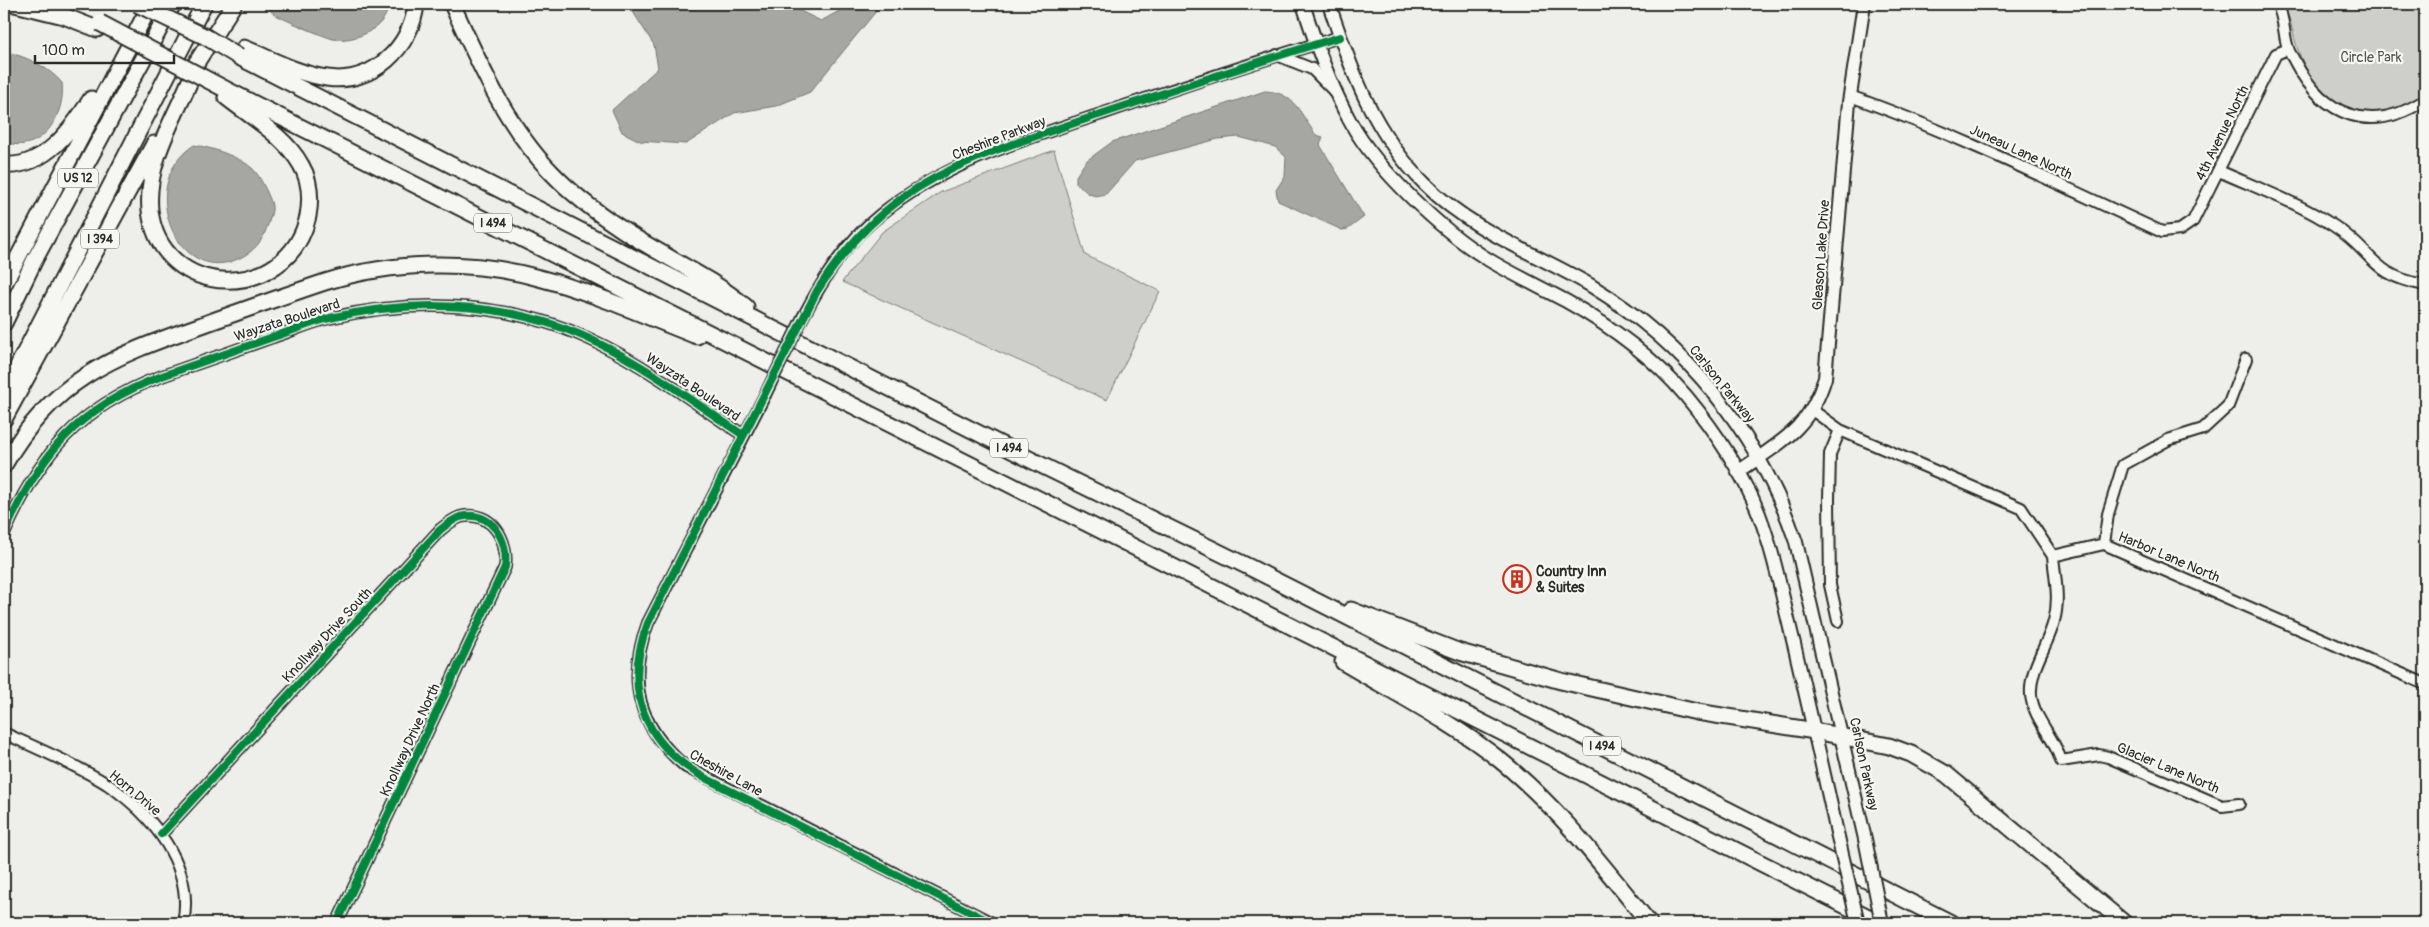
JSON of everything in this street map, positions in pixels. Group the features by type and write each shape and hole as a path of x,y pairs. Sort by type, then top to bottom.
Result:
{"highway":[{"path":"14,4 99,26"},
{"path":"61,4 99,26 194,65 290,149 301,165 310,191 307,219 300,236 290,251 270,270 237,281 226,282 206,277 184,267 167,252 152,219 150,190 156,157 191,82 194,65"},
{"path":"137,4 150,6 210,34 242,53 320,77 336,79 358,76 386,62 401,47 412,23 416,4"},
{"name":"US 12","path":"4,323 35,259 173,4"},
{"name":"US 12","path":"4,393 204,4"},
{"path":"210,34 227,4"},
{"path":"210,34 234,4"},
{"path":"452,4 496,94 522,135 552,174 607,219 727,291 766,324"},
{"path":"4,284 150,6"},
{"name":"I 394","path":"4,419 92,254 150,152 184,80 210,34"},
{"name":"I 494","path":"242,53 1031,460 1253,569 1951,923"},
{"path":"4,165 20,164 34,160 55,146 93,96 113,76"},
{"name":"I 494","path":"222,91 531,242 1242,604 1352,656 1881,923"},
{"path":"4,466 21,437 41,412 72,384 103,363 138,347 325,282 377,270 436,266 474,267 538,277 583,292 762,360"},
{"path":"1253,569 1352,610 1481,659 1654,703 1889,746 1936,767 2124,923"},
{"path":"1242,604 1438,719 1502,761 1552,807 1649,923"}],"main road":[{"path":"1303,4 1316,44 1336,92 1351,123 1373,155 1442,226 1487,259 1566,301 1634,345 1684,394 1711,428 1738,472 1759,515 1769,544 1815,731 1858,923"},
{"name":"Carlson Parkway","path":"1329,4 1355,78 1382,132 1427,186 1466,217 1589,285 1648,325 1707,384 1739,424 1780,498 1796,542 1865,839 1881,923"},
{"name":"Gleason Lake Drive","path":"1738,472 1799,428 1812,410 1826,378 1838,218 1850,96 1864,4"}],"street":[{"path":"2277,4 2286,29 2288,49 2303,78 2327,104 2344,113 2379,118 2397,114 2425,100"},
{"name":"Cheshire Parkway","path":"765,395 803,317 830,270 857,237 878,216 926,183 993,151 1277,55 1340,37"},
{"name":"4th Avenue North","path":"2180,230 2193,221 2220,171 2276,54 2288,49"},
{"path":"1277,55 1312,69 1336,92"},
{"name":"Juneau Lane North","path":"1850,96 1906,116 1961,139 2162,232 2180,230"},
{"path":"2220,171 2336,227 2385,272 2399,279 2425,285"},
{"name":"Wayzata Boulevard","path":"4,534 29,483 50,452 90,413 113,398 136,385 327,318 370,309 412,306 471,307 533,319 564,328 634,362 743,435"},
{"path":"2104,544 2108,514 2123,465 2168,440 2203,429 2228,406 2246,359"},
{"name":"Cheshire Lane","path":"765,395 653,614 640,644 637,682 640,703 647,721 656,738 669,753 686,767 992,923"},
{"path":"1812,410 1840,430 2021,508 2053,556"},
{"path":"1838,621 1830,584 1829,499 1830,454 1840,430"},
{"name":"Knollway Drive South","path":"161,834 440,530 462,517 475,517 488,522 497,528 503,539 507,555 505,567"},
{"name":"Harbor Lane North","path":"2053,556 2104,544 2425,684"},
{"name":"Glacier Lane North","path":"2053,556 2058,586 2058,604 2048,641 2033,674 2026,697 2057,748 2061,761 2099,755 2108,757 2222,806 2239,804"},
{"name":"Knollway Drive North","path":"337,923 505,567"},
{"name":"Horn Drive","path":"4,733 107,784 161,834 180,870 184,885 183,923"}],"green space":[{"name":"Circle Park","path":"2283,4 2425,4 2425,93 2402,107 2382,112 2366,112 2339,104 2317,86 2308,73 2298,51"},
{"path":"1054,150 1085,255 1160,291 1107,400 842,282 882,232 941,192"}],"shaded area":[{"path":"266,4 389,4 387,13 382,20 368,32 351,38 333,39 284,19 272,12"},
{"path":"628,4 789,4 821,21 852,4 882,4 810,92 776,106 734,113 686,144 640,141 622,132 612,110 658,68 654,45"},
{"path":"4,52 36,63 57,77 62,83 60,108 55,120 40,138 29,143 17,145 4,142"},
{"path":"1265,91 1275,92 1290,100 1301,112 1316,135 1323,137 1320,145 1364,217 1348,229 1342,230 1278,201 1276,190 1285,176 1286,157 1275,147 1239,137 1218,139 1135,161 1106,194 1096,196 1089,194 1076,183 1076,176 1086,161 1112,142"},
{"path":"194,145 225,153 241,160 253,169 270,198 272,210 264,235 254,248 240,258 218,264 198,259 182,246 171,228 166,206 167,183 176,162"}],"cycle path":[{"path":"992,923 705,778 684,764 667,749 653,732 644,713 639,693 637,671 640,648 648,623 817,291 854,241 876,219 901,199 923,185 946,172 995,151 1218,75 1340,37"},
{"path":"4,534 32,480 47,457 84,419 107,403 132,389 162,376 316,322 364,311 398,307 467,307 535,319 568,330 600,344 637,364 743,435"},
{"path":"161,834 440,530 460,517 471,516 489,522 501,538 506,557 505,567 337,923"}],"place":[{"name":"Country Inn & Suites","path":"1517,579"}]}
